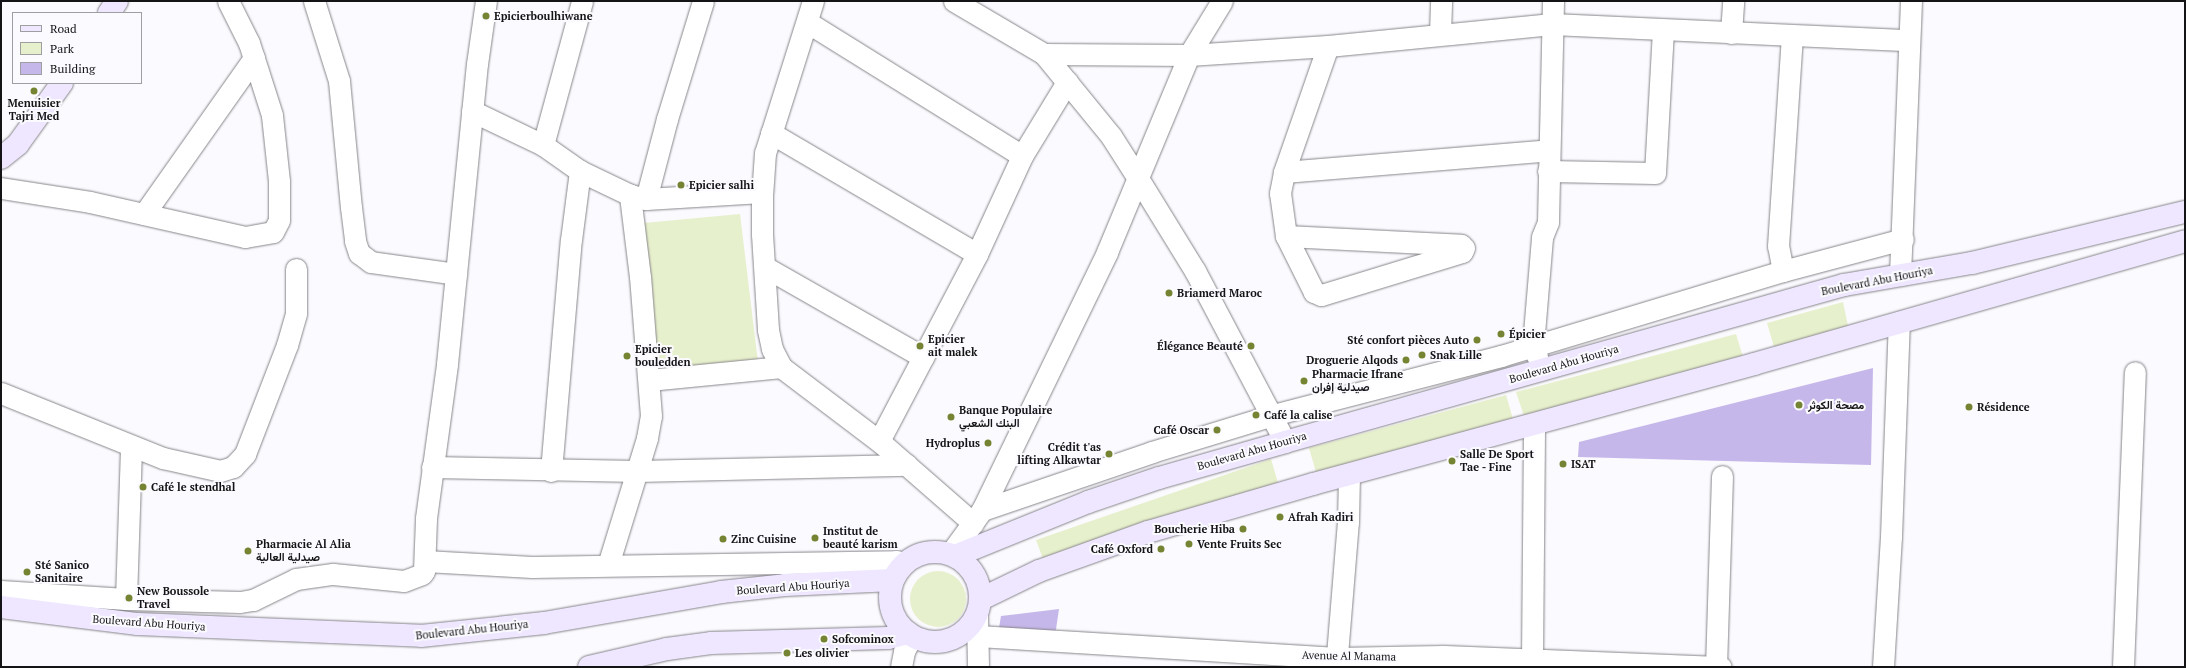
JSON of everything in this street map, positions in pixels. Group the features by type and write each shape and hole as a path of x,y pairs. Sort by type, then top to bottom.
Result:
{"main road":[{"path":"110,12 117,1"},
{"path":"1,158 18,144 61,84"},
{"name":"Boulevard Abu Houriya","path":"953,555 1088,502 1159,478 1844,285 1972,263 2185,212"},
{"path":"589,667 667,649 711,643 888,638 910,635 933,643 950,640 968,629 979,607 1039,571 1141,535 1349,475 2185,241"},
{"path":"910,635 897,621 891,606 899,571 930,552 953,555 964,562 975,574 979,607"},
{"name":"Boulevard Abu Houriya","path":"1,607 138,624 421,636 544,623 722,592 785,586 899,571"}],"street":[{"path":"1,188 144,214 245,237 273,232 279,220 278,160 272,115 243,28 228,1"},
{"path":"314,1 339,81 351,207 355,241 359,252 371,262 456,274"},
{"path":"1,590 126,599 240,602 253,600 296,578 333,574 404,581 422,574 425,561 424,539 432,467 456,274 472,111 486,1"},
{"path":"543,145 582,1"},
{"path":"608,565 638,471 651,416 638,197 667,119 704,1"},
{"path":"813,1 765,153 762,192 768,330 772,349 781,367 878,441 906,465 978,516"},
{"path":"954,1 1044,54 1111,136 1195,271 1273,415 1285,442"},
{"path":"953,555 978,516 1107,252 1139,180 1189,55 1222,1"},
{"path":"1440,34 1441,1"},
{"path":"1550,369 1541,343 1554,237 1548,222 1553,1"},
{"path":"1731,33 1733,1"},
{"path":"1900,275 1903,239 1911,1"},
{"path":"807,22 1022,156"},
{"path":"1044,54 1189,55 1328,46 1552,24 1909,40"},
{"path":"1548,171 1655,173 1663,30"},
{"path":"1783,271 1778,246 1792,35"},
{"path":"1286,236 1461,245 1464,248 1462,252 1321,295 1314,292 1286,236 1280,193 1284,172 1328,46"},
{"path":"144,214 254,58"},
{"path":"878,441 977,254 1022,156 1066,82"},
{"path":"472,111 543,145 580,170 638,197 762,192"},
{"path":"771,133 977,254"},
{"path":"1284,172 1549,150"},
{"path":"551,471 572,234 580,170"},
{"path":"978,516 1152,452 1273,415 1541,343 1783,271 1903,239"},
{"path":"765,267 923,357"},
{"path":"1,393 131,446 170,460 215,470 226,470 237,464 249,445 292,329 296,313 296,269"},
{"path":"1883,667 1891,536 1899,322"},
{"path":"649,380 781,367"},
{"path":"2123,667 2136,372"},
{"path":"1532,658 1534,424"},
{"path":"126,599 131,446"},
{"path":"432,467 551,471 638,471 906,465"},
{"path":"1336,663 1349,475"},
{"path":"1716,667 1722,476"},
{"path":"425,561 532,567 896,561 899,571"},
{"path":"978,667 979,607"},
{"path":"901,667 904,651 910,635"},
{"name":"Avenue Al Manama","path":"978,636 1336,663 1532,658 1590,664 1721,667"}],"green space":[{"path":"740,214 758,362 654,374 644,223"},
{"path":"1843,302 1848,326 1774,347 1767,323"},
{"path":"1736,334 1743,357 1524,416 1516,392"},
{"path":"1506,395 1513,419 1316,472 1309,448"},
{"path":"1271,459 1278,483 1043,559 1036,540"},
{"path":"938,571 949,573 958,579 964,588 966,599 964,610 958,619 949,625 938,627 927,625 918,619 912,610 910,599 912,588 918,579 927,573"}],"building":[{"name":"مصحة الكوثر","path":"1873,368 1871,465 1578,457 1579,442"},
{"path":"1059,609 1055,636 999,628 1001,616"}],"place":[{"name":"Epicierboulhiwane","path":"486,16"},
{"name":"Menuisier Tajri Med","path":"34,91"},
{"name":"Epicier salhi","path":"681,185"},
{"name":"Briamerd Maroc","path":"1169,293"},
{"name":"Épicier","path":"1501,334"},
{"name":"Sté confort pièces Auto","path":"1477,340"},
{"name":"Epicier ait malek","path":"920,346"},
{"name":"Élégance Beauté","path":"1251,346"},
{"name":"Snak Lille","path":"1422,355"},
{"name":"Epicier bouledden","path":"627,356"},
{"name":"Droguerie Alqods","path":"1406,360"},
{"name":"Pharmacie Ifrane صيدلية إفران","path":"1304,381"},
{"name":"مصحة الكوثر","path":"1799,405"},
{"name":"Résidence","path":"1969,407"},
{"name":"Café la calise","path":"1256,415"},
{"name":"Banque Populaire البنك الشعبي","path":"951,417"},
{"name":"Café Oscar","path":"1217,430"},
{"name":"Hydroplus","path":"988,443"},
{"name":"Crédit t'as lifting Alkawtar","path":"1109,454"},
{"name":"Salle De Sport Tae - Fine","path":"1452,461"},
{"name":"ISAT","path":"1563,464"},
{"name":"Café le stendhal","path":"143,487"},
{"name":"Afrah Kadiri","path":"1280,517"},
{"name":"Boucherie Hiba","path":"1243,529"},
{"name":"Institut de beauté karism","path":"815,538"},
{"name":"Zinc Cuisine","path":"723,539"},
{"name":"Vente Fruits Sec","path":"1189,544"},
{"name":"Café Oxford","path":"1161,549"},
{"name":"Pharmacie Al Alia صيدلية العالية","path":"248,551"},
{"name":"Sté Sanico Sanitaire","path":"27,572"},
{"name":"New Boussole Travel","path":"129,598"},
{"name":"Sofcominox","path":"824,639"},
{"name":"Les olivier","path":"787,653"}]}
